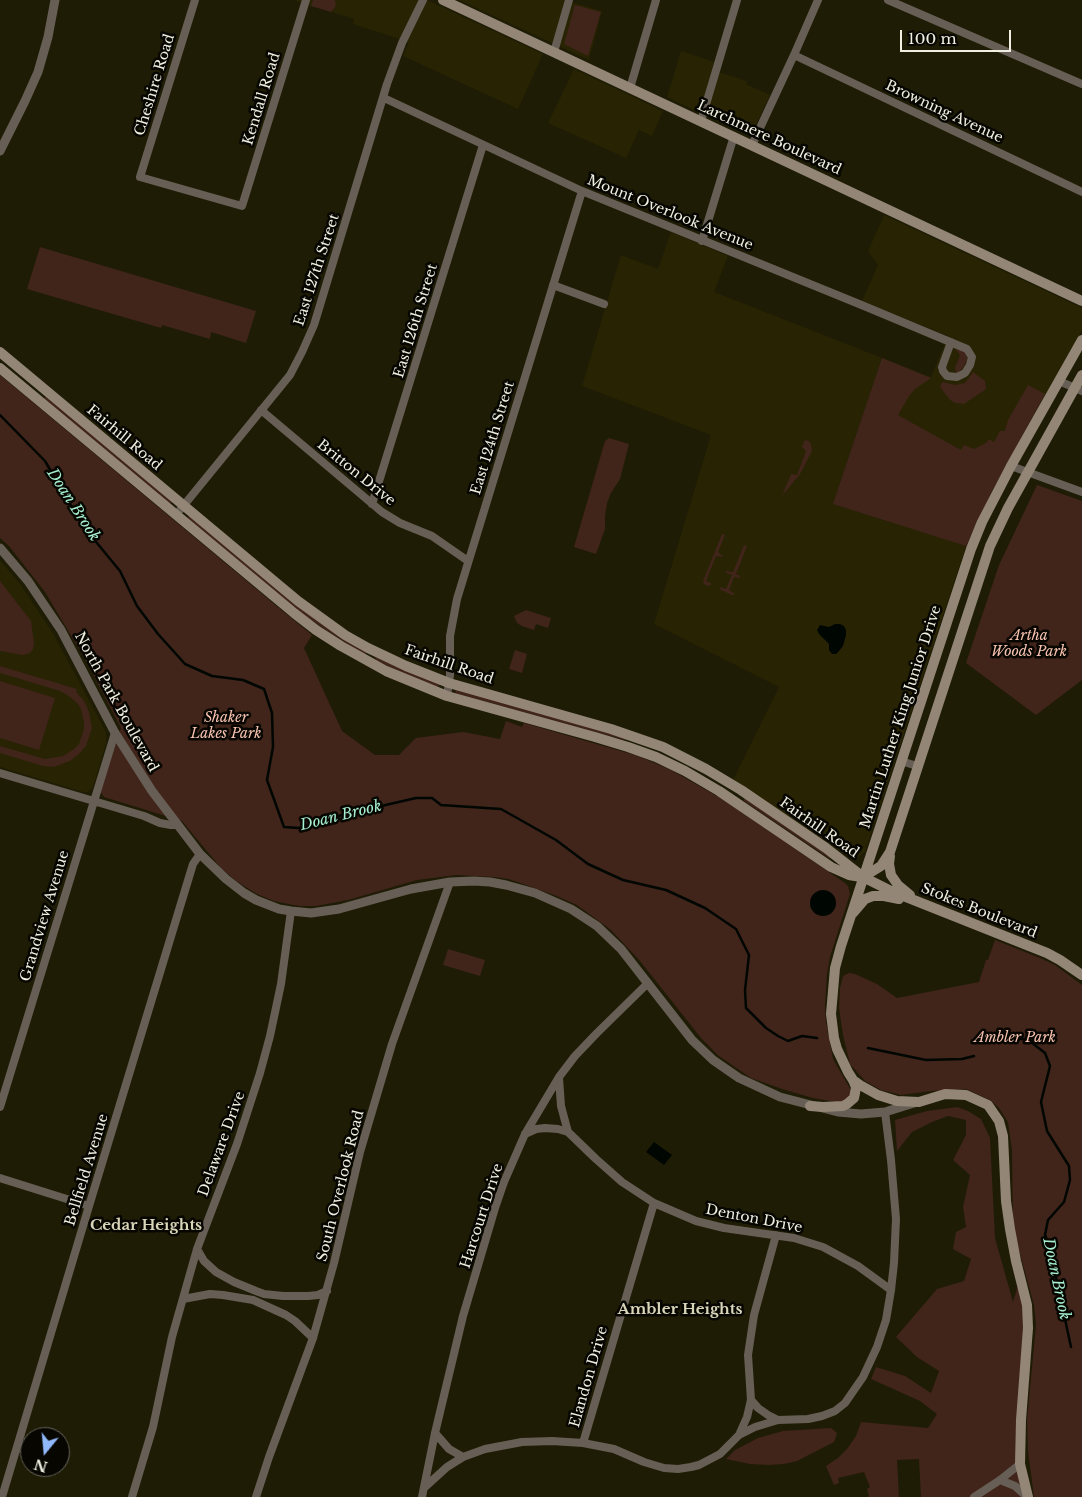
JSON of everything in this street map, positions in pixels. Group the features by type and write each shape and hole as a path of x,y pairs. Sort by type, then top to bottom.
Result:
{"main road":[{"name":"Larchmere Boulevard","path":"443,0 455,2 554,52 1082,301"},
{"name":"Martin Luther King Junior Drive","path":"854,1080 837,1049 831,1017 835,968 849,920 954,600 982,522 1011,466 1082,340"},
{"name":"Fairhill Road","path":"0,352 183,506 320,618 345,635 373,651 449,683 632,735 689,759 720,777 826,848 863,877"},
{"name":"Fairhill Road","path":"0,368 316,630 368,661 448,696 628,747 656,757 714,788 831,867 849,875 863,877"},
{"path":"921,903 898,885 890,875 888,864 890,852 990,546 1028,472 1078,390 1082,375"},
{"path":"38,400 46,390"},
{"path":"368,661 373,651"},
{"path":"628,747 632,735"},
{"path":"714,788 720,777"},
{"path":"736,803 743,792"},
{"path":"863,877 881,866 890,852"},
{"name":"Stokes Boulevard","path":"863,877 891,891 1047,953 1082,975"},
{"path":"849,920 865,899 873,896 884,896 921,903"},
{"path":"854,1080 878,1095 897,1101 919,1102 945,1094 966,1095 988,1104 1002,1129 1006,1201 1016,1261 1027,1305 1028,1328 1021,1420 1020,1464 1028,1497"},
{"path":"810,1106 843,1106 847,1104 854,1098 856,1086 854,1080"}],"street":[{"path":"0,151 38,72 55,0"},
{"name":"Cheshire Road","path":"195,0 140,177 242,206"},
{"name":"Kendall Road","path":"242,206 306,0"},
{"name":"East 127th Street","path":"176,515 290,375 302,352 314,325 387,84 402,42 423,0"},
{"path":"554,52 570,0"},
{"path":"630,88 656,0"},
{"path":"701,121 737,0"},
{"path":"752,145 818,0"},
{"path":"888,0 1082,84"},
{"name":"Browning Avenue","path":"794,55 1082,192"},
{"name":"Mount Overlook Avenue","path":"384,98 582,191 702,241 951,342 967,349 971,354 971,361 967,370 957,377 947,376 942,368 951,342"},
{"path":"702,241 734,136"},
{"name":"East 126th Street","path":"372,504 483,145"},
{"name":"East 124th Street","path":"448,696 449,648 456,599 582,191"},
{"path":"553,285 604,304"},
{"path":"1059,381 1078,390"},
{"name":"Britton Drive","path":"261,410 372,504 400,523 432,536 468,561"},
{"path":"1011,466 1082,492"},
{"name":"North Park Boulevard","path":"0,548 28,581 61,630 115,733 147,784 200,854 244,893 268,905 291,912 311,913 338,909 411,889 450,882 474,881 506,885 536,893 559,903 597,926 621,949 692,1040 739,1078 780,1097 838,1112 861,1114 884,1112 919,1102"},
{"path":"954,600 971,605"},
{"name":"Grandview Avenue","path":"0,1108 115,733"},
{"path":"901,761 918,766"},
{"path":"0,773 144,816 160,823 177,825"},
{"name":"Bellfield Avenue","path":"2,1497 193,864 200,854"},
{"name":"South Overlook Road","path":"256,1497 313,1338 327,1291 358,1158 392,1044 450,882"},
{"name":"Delaware Drive","path":"132,1497 155,1420 170,1345 197,1249 240,1135 270,1036 281,984 291,912"},
{"name":"Harcourt Drive","path":"422,1497 463,1316 495,1208 525,1134 559,1077 576,1056 648,983"},
{"name":"Denton Drive","path":"559,1077 561,1106 568,1132 596,1160 622,1182 654,1203 696,1221 724,1228 806,1241 823,1247 858,1266 891,1290"},
{"path":"425,1488 447,1467 463,1457 486,1449 522,1442 558,1441 583,1443 614,1449 649,1464 673,1469 687,1468 699,1465 715,1457 740,1435 755,1427 778,1420 808,1419 822,1416 835,1411 845,1403 863,1377 877,1347 886,1320 891,1290 896,1219 891,1160 884,1112"},
{"path":"525,1134 545,1128 558,1128 568,1132"},
{"path":"0,1178 89,1206"},
{"name":"Elandon Drive","path":"583,1443 654,1203"},
{"path":"740,1435 751,1400 748,1355 754,1315 776,1235"},
{"path":"197,1249 204,1261 216,1272 234,1282 264,1294 308,1296 318,1295 327,1291"},
{"path":"183,1299 210,1294 253,1300 286,1315 313,1338"},
{"path":"751,1400 763,1412 778,1420"},
{"path":"435,1433 449,1449 463,1457"},
{"path":"974,1497 1020,1464"},
{"path":"1000,1480 1015,1486 1028,1497"}],"shaded area":[{"path":"293,0 427,0 543,54 518,109 403,56 409,42 353,24 354,19"},
{"path":"459,0 564,0 602,11 589,60"},
{"path":"681,51 714,62 712,70 747,81 746,84 770,95 751,135 746,135 667,97"},
{"path":"574,69 663,111 652,136 639,130 626,158 548,123"},
{"path":"884,215 1082,308 1082,330 1007,463 966,546 865,852 852,859 733,780 779,687 654,624 711,435 582,386 621,255 658,269 671,232 728,256 714,292 931,377 948,336 862,301 878,265 868,251"},
{"path":"0,560 20,584 54,635 106,732 106,744 93,787 88,792 0,767"},
{"path":"835,624 844,626 846,635 843,646 836,654 832,654 829,650 829,644 817,630 820,625 829,627"},
{"path":"823,890 832,894 836,903 832,912 823,916 814,912 810,903 814,894"},
{"path":"654,1142 672,1155 664,1165 646,1152"}],"green space":[{"path":"313,0 334,0 336,2 335,7 331,12 311,6"},
{"path":"575,5 601,12 588,56 564,44"},
{"path":"40,247 256,311 246,343 211,332 210,339 162,325 161,328 27,289"},
{"path":"955,348 965,352 967,356 967,361 961,370 956,373 955,368 960,355"},
{"path":"882,358 931,378 915,389 898,415 961,450 964,445 974,449 986,443 989,439 994,442 1000,431 1005,431 1008,420 1028,385 1045,394 991,493 966,546 833,504"},
{"path":"973,372 985,381 986,389 964,404 955,403 950,400 940,387 943,382 955,385 965,383"},
{"name":"Shaker Lakes Park","path":"0,375 312,635 304,648 342,731 375,755 399,755 416,738 463,732 500,739 506,721 522,727 524,723 638,756 671,770 722,799 845,883 850,894 830,957 825,1006 833,1059 852,1092 847,1101 835,1102 813,1098 782,1089 751,1078 719,1056 701,1038 640,961 611,930 577,905 554,895 509,879 456,875 417,880 348,900 316,906 299,906 274,901 257,894 236,881 221,868 182,821 104,797 100,791 121,728 85,659 45,592 9,546 0,538"},
{"path":"46,396 173,501 170,504 44,399"},
{"path":"609,438 629,444 620,479 607,503 605,529 596,554 574,547 605,441"},
{"path":"806,440 811,444 812,451 800,474 782,496 791,474 797,475 806,451 802,447"},
{"name":"Artha Woods Park","path":"1037,485 1082,501 1082,680 1036,715 966,663 999,565"},
{"path":"189,516 367,652 365,655 294,608 187,518"},
{"path":"722,534 725,535 718,552 723,557 716,556 706,581 711,583 708,586 703,581"},
{"path":"744,545 747,546 736,574 740,578 734,577 729,590 734,593 732,595 719,589 721,587 726,589 732,575 726,573 726,571 733,572"},
{"path":"0,581 31,621 34,643 30,653 23,655 0,651"},
{"path":"526,610 551,618 548,628 536,624 534,630 517,623 514,616"},
{"path":"515,650 527,654 522,673 509,669"},
{"path":"375,657 440,685 437,687 392,668 376,660"},
{"path":"0,666 77,689 76,692 84,701 89,712 92,728 86,746 79,754 70,761 54,767 43,766 0,753 0,746 45,759 63,756 79,744 84,723 81,709 69,696 60,691 0,673"},
{"path":"0,681 55,698 39,750 0,738"},
{"path":"456,689 626,737 625,740 455,693"},
{"path":"744,798 818,848 831,858 744,801"},
{"name":"Ambler Park","path":"995,940 1055,965 1082,985 1082,1497 1034,1497 1028,1451 1027,1420 1036,1325 1034,1305 1013,1228 1012,1150 1008,1122 999,1108 990,1100 966,1089 901,1095 881,1090 865,1081 850,1064 843,1035 839,1008 843,976 849,973 855,974 877,984 897,998 979,982"},
{"path":"448,949 485,960 480,976 443,965"},
{"path":"957,1107 981,1119 990,1138 995,1238 1013,1302 1020,1279 1027,1305 1020,1464 1028,1497 921,1497 919,1459 897,1460 899,1497 868,1497 867,1489 870,1487 864,1472 838,1478 839,1483 834,1485 826,1466 847,1449 856,1436 861,1422 928,1428 937,1414 920,1401 871,1379 876,1367 905,1376 931,1393 939,1371 917,1357 896,1337 937,1289 964,1281 971,1259 953,1249 956,1232 966,1227 963,1207 970,1175 953,1160 966,1135 966,1120 948,1116 932,1122 912,1132 897,1151 895,1120 927,1111"},
{"path":"831,1428 837,1433 834,1442 797,1461 769,1465 750,1464 726,1459 735,1450 758,1438 783,1431"}],"waterway":[{"name":"Doan Brook","path":"0,415 45,461 83,526 120,571 137,606 158,634 185,664 212,676 243,680 264,689 272,713 273,747 267,780 284,827 299,828 325,819 416,798 432,798 441,805 501,809 556,840 588,864 623,880 666,890 705,908 736,929 749,955 745,990 746,1008 766,1028 788,1041 802,1036 817,1038"},
{"name":"Doan Brook","path":"1014,1039 1027,1039 1045,1053 1050,1066 1041,1102 1047,1131 1069,1166 1070,1180 1064,1202 1048,1220 1045,1235 1049,1245 1071,1347"},
{"path":"868,1048 926,1060 962,1059 974,1056"}],"district":[{"name":"Cedar Heights","path":"146,1226"},
{"name":"Ambler Heights","path":"680,1310"}]}
